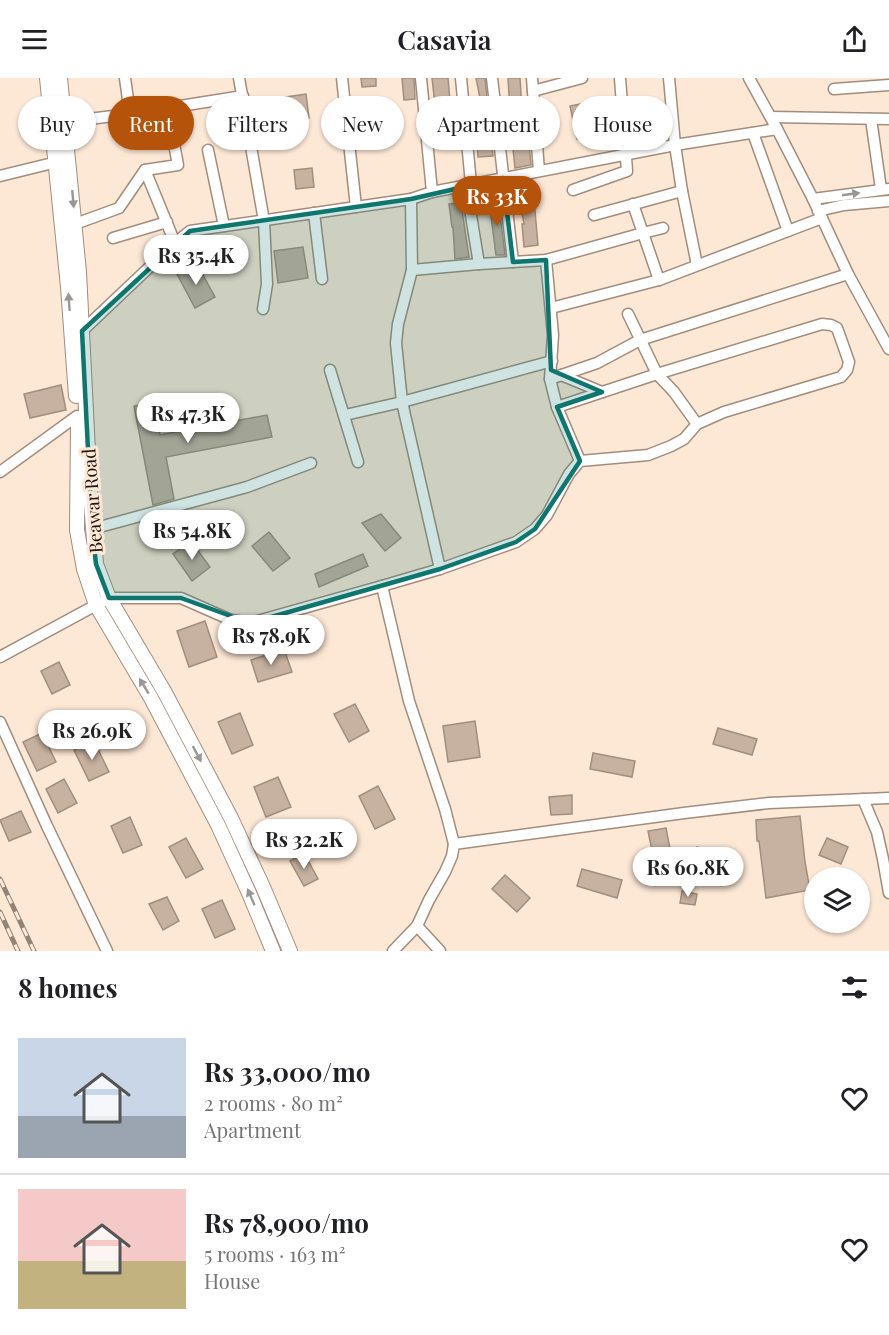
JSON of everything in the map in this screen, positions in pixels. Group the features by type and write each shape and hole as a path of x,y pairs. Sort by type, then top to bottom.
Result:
{"main road":[{"name":"Beawar Road","path":"47,78 66,266 77,333"},
{"name":"Beawar Road","path":"60,78 62,96"},
{"name":"Beawar Road","path":"68,150 79,272 77,333 80,418 96,564 109,598 164,691 231,818 290,951"},
{"name":"Beawar Road","path":"83,449 77,530 84,568 96,605 151,698 218,825 273,951"}],"street":[{"path":"125,78 128,96"},
{"path":"239,78 243,96"},
{"path":"342,78 356,207"},
{"path":"421,78 432,192"},
{"path":"461,78 469,185 479,264"},
{"path":"492,78 513,262"},
{"path":"532,78 539,171"},
{"path":"533,91 582,78"},
{"path":"573,190 627,171 620,78"},
{"path":"669,78 675,145 697,266"},
{"path":"749,78 813,199 848,274 885,332 889,349"},
{"path":"834,88 889,85"},
{"path":"771,117 889,119"},
{"path":"813,199 885,189 871,119"},
{"path":"77,333 190,231 411,199 432,192 625,154 777,129"},
{"path":"753,133 788,231"},
{"path":"75,224 119,208 145,170 178,165 175,150"},
{"path":"208,150 224,226"},
{"path":"252,150 264,220 267,284 262,309"},
{"path":"0,176 69,160"},
{"path":"145,170 175,243"},
{"path":"594,215 682,191"},
{"path":"411,199 412,270 398,324 397,357 402,402 440,569"},
{"path":"551,308 659,280 788,231 823,221 844,205 889,201"},
{"path":"633,204 659,280"},
{"path":"314,213 322,279"},
{"path":"113,238 167,222"},
{"path":"412,270 546,260 663,228"},
{"path":"546,260 553,335 550,379 556,407 580,461"},
{"path":"550,379 597,363 640,340 848,274"},
{"path":"628,314 657,374 674,392 697,424"},
{"path":"0,657 109,598 181,598 231,620 250,623 440,569 516,542 535,529 547,515 569,474 580,461 648,454 671,446 684,439 697,424 724,412 841,377 849,363 837,328 822,324 556,407"},
{"path":"345,416 402,402 552,357"},
{"path":"330,370 358,462"},
{"path":"561,375 603,392"},
{"path":"0,472 80,418"},
{"path":"92,529 247,487 311,463"},
{"path":"382,586 409,701 454,844 445,873 417,926 393,951"},
{"path":"0,722 107,951"},
{"path":"454,844 748,806 889,798"},
{"path":"863,799 877,832 889,893"},
{"path":"417,926 440,951"}],"highlighted area":[{"path":"503,178 513,262 546,260 551,370 602,392 557,407 580,461 535,529 516,542 440,569 250,623 181,598 109,598 96,564 92,529 82,331 190,231 411,199"}],"building":[{"path":"361,78 376,78 376,86 362,87"},
{"path":"402,78 414,78 415,99 404,100"},
{"path":"432,78 448,78 450,96 434,96"},
{"path":"476,78 485,78 487,96 480,96"},
{"path":"508,78 520,78 521,96 509,96"},
{"path":"477,150 492,150 493,156 478,157"},
{"path":"513,150 530,150 531,165 515,168"},
{"path":"312,168 314,187 296,189 294,170"},
{"path":"531,189 538,245 524,247 522,224 524,224 518,191"},
{"path":"498,199 505,255 496,255 489,200"},
{"path":"461,203 469,257 455,259 449,204"},
{"path":"303,247 308,278 278,283 274,251"},
{"path":"197,264 215,297 195,308 177,274"},
{"path":"61,385 66,410 30,418 24,394"},
{"path":"153,403 160,435 267,415 272,437 166,457 174,499 153,505 134,406"},
{"path":"381,514 401,538 385,551 362,523"},
{"path":"269,532 290,558 273,571 252,546"},
{"path":"191,541 210,567 192,581 173,554"},
{"path":"363,554 368,566 319,587 315,574"},
{"path":"205,621 217,657 189,667 177,631"},
{"path":"284,649 292,672 258,682 251,660"},
{"path":"59,662 70,685 52,694 41,671"},
{"path":"355,704 369,731 349,742 334,714"},
{"path":"240,713 253,745 232,754 218,722"},
{"path":"475,721 480,757 448,762 443,726"},
{"path":"718,728 757,739 752,755 713,744"},
{"path":"42,733 56,762 37,771 23,742"},
{"path":"94,741 109,772 89,781 74,750"},
{"path":"593,753 635,761 632,777 590,769"},
{"path":"278,777 291,807 266,817 254,787"},
{"path":"64,779 77,803 58,813 46,789"},
{"path":"378,786 395,819 375,829 359,796"},
{"path":"572,795 572,814 551,815 549,797"},
{"path":"21,811 31,832 9,841 0,820"},
{"path":"800,816 806,867 804,867 804,891 766,898 756,820"},
{"path":"130,817 142,845 123,853 111,826"},
{"path":"666,828 672,879 654,882 651,861 654,860 648,831"},
{"path":"186,838 203,869 186,878 169,847"},
{"path":"827,838 848,847 841,864 819,855"},
{"path":"697,847 739,858 735,875 692,864"},
{"path":"304,853 318,879 304,886 290,861"},
{"path":"582,869 622,880 617,898 577,886"},
{"path":"505,875 530,898 517,912 492,889"},
{"path":"682,891 697,894 695,905 680,903"},
{"path":"167,897 179,921 163,930 149,904"},
{"path":"222,900 235,929 215,938 202,909"}],"railway":[{"path":"0,879 34,951"},
{"path":"0,912 18,951"}]}
